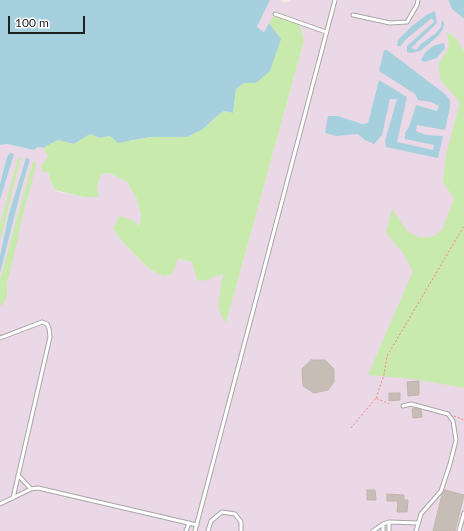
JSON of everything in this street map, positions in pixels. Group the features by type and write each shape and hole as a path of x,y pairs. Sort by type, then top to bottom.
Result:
{"lane":[{"path":"195,531 335,0"},
{"path":"353,15 390,22 407,22 417,5 418,0"},
{"path":"275,14 326,32"},
{"path":"0,338 42,322 47,324 50,328 50,337 17,474 13,498"},
{"path":"403,406 411,404 448,414 453,421 456,440 441,491 425,507 421,514 416,531"},
{"path":"17,474 31,489"},
{"path":"0,504 31,489 38,488 197,525"},
{"path":"208,531 211,521 222,512 235,514 241,522 241,531"},
{"path":"459,531 464,513"},
{"path":"372,531 389,522 418,522"},
{"path":"388,531 389,522"},
{"path":"186,531 189,523"},
{"path":"383,524 383,531"}],"path":[{"path":"351,428 376,398 384,375 387,356 464,226"},
{"path":"376,398 389,404"},
{"path":"448,414 464,420"}],"shaded area":[{"path":"270,0 280,0 285,3 291,0 448,0 452,9 464,19 464,531 0,531 0,145 7,144 34,150 38,147 43,148 48,157 41,166 49,173 55,191 84,197 98,197 97,188 101,174 110,173 127,182 136,197 141,216 139,227 120,217 113,228 121,240 149,269 163,276 178,259 192,262 204,281 223,273 226,323 304,41 300,26 269,23 264,32 257,28"}],"green space":[{"path":"276,14 300,26 304,41 226,323 221,316 218,304 223,274 204,281 197,280 192,262 178,259 172,274 163,276 149,269 121,240 113,228 120,216 134,221 139,227 141,216 136,197 127,182 110,173 101,174 97,188 99,197 84,197 55,190 49,173 42,171 41,166 48,157 43,148 58,140 74,144 90,134 100,138 110,136 131,141 150,137 187,137 203,129 224,111 233,113 236,89 244,83 256,83 280,39 269,23"},
{"path":"447,32 457,39 464,52 464,388 414,379 368,375 413,271 403,253 386,233 392,209 408,232 420,238 435,236 443,228 454,198 443,182 446,155 460,102 441,81 438,65 449,47"},
{"path":"18,158 21,158 0,241 0,224"},
{"path":"33,161 36,162 35,170 7,283 7,296 3,304 0,306 0,280"}],"water":[{"path":"0,0 270,0 257,27 264,32 269,23 281,39 270,71 256,83 244,83 236,89 233,113 224,111 203,129 187,137 150,137 118,143 110,136 100,138 90,134 74,144 58,140 43,148 38,147 34,150 7,144 0,145"},
{"path":"448,0 464,0 464,19 452,9"},
{"path":"435,11 437,23 411,48 416,50 421,44 436,33 441,27 442,20 444,22 443,29 437,37 420,51 411,53 407,52 407,46 434,22 432,18 405,40 401,46 397,46 398,40 412,26 428,14"},
{"path":"444,43 445,48 437,58 424,62 421,60 425,53 433,46"},
{"path":"384,50 387,50 445,94 450,100 445,130 417,125 416,131 426,135 443,136 438,158 386,147 385,141 397,99 390,99 382,135 374,144 365,140 358,134 336,136 325,133 328,116 338,116 362,124 368,123 379,80 407,97 397,142 433,150 434,145 405,139 405,133 409,127 416,105 437,111 439,106 431,102 418,100 415,94 379,71"},
{"path":"10,153 14,154 0,200 0,184 7,157"},
{"path":"26,158 30,159 0,273 0,256 9,214"}],"building":[{"path":"311,360 325,360 334,369 334,382 328,390 314,393 303,386 302,369"},
{"path":"419,381 419,395 408,396 407,382"},
{"path":"389,393 400,393 400,400 389,401"},
{"path":"416,408 421,410 422,417 413,418 412,409"},
{"path":"367,490 375,490 376,500 367,500"},
{"path":"445,490 464,495 455,531 433,531 442,495"},
{"path":"387,494 404,495 404,500 408,500 407,512 397,512 398,501 387,501"}]}
